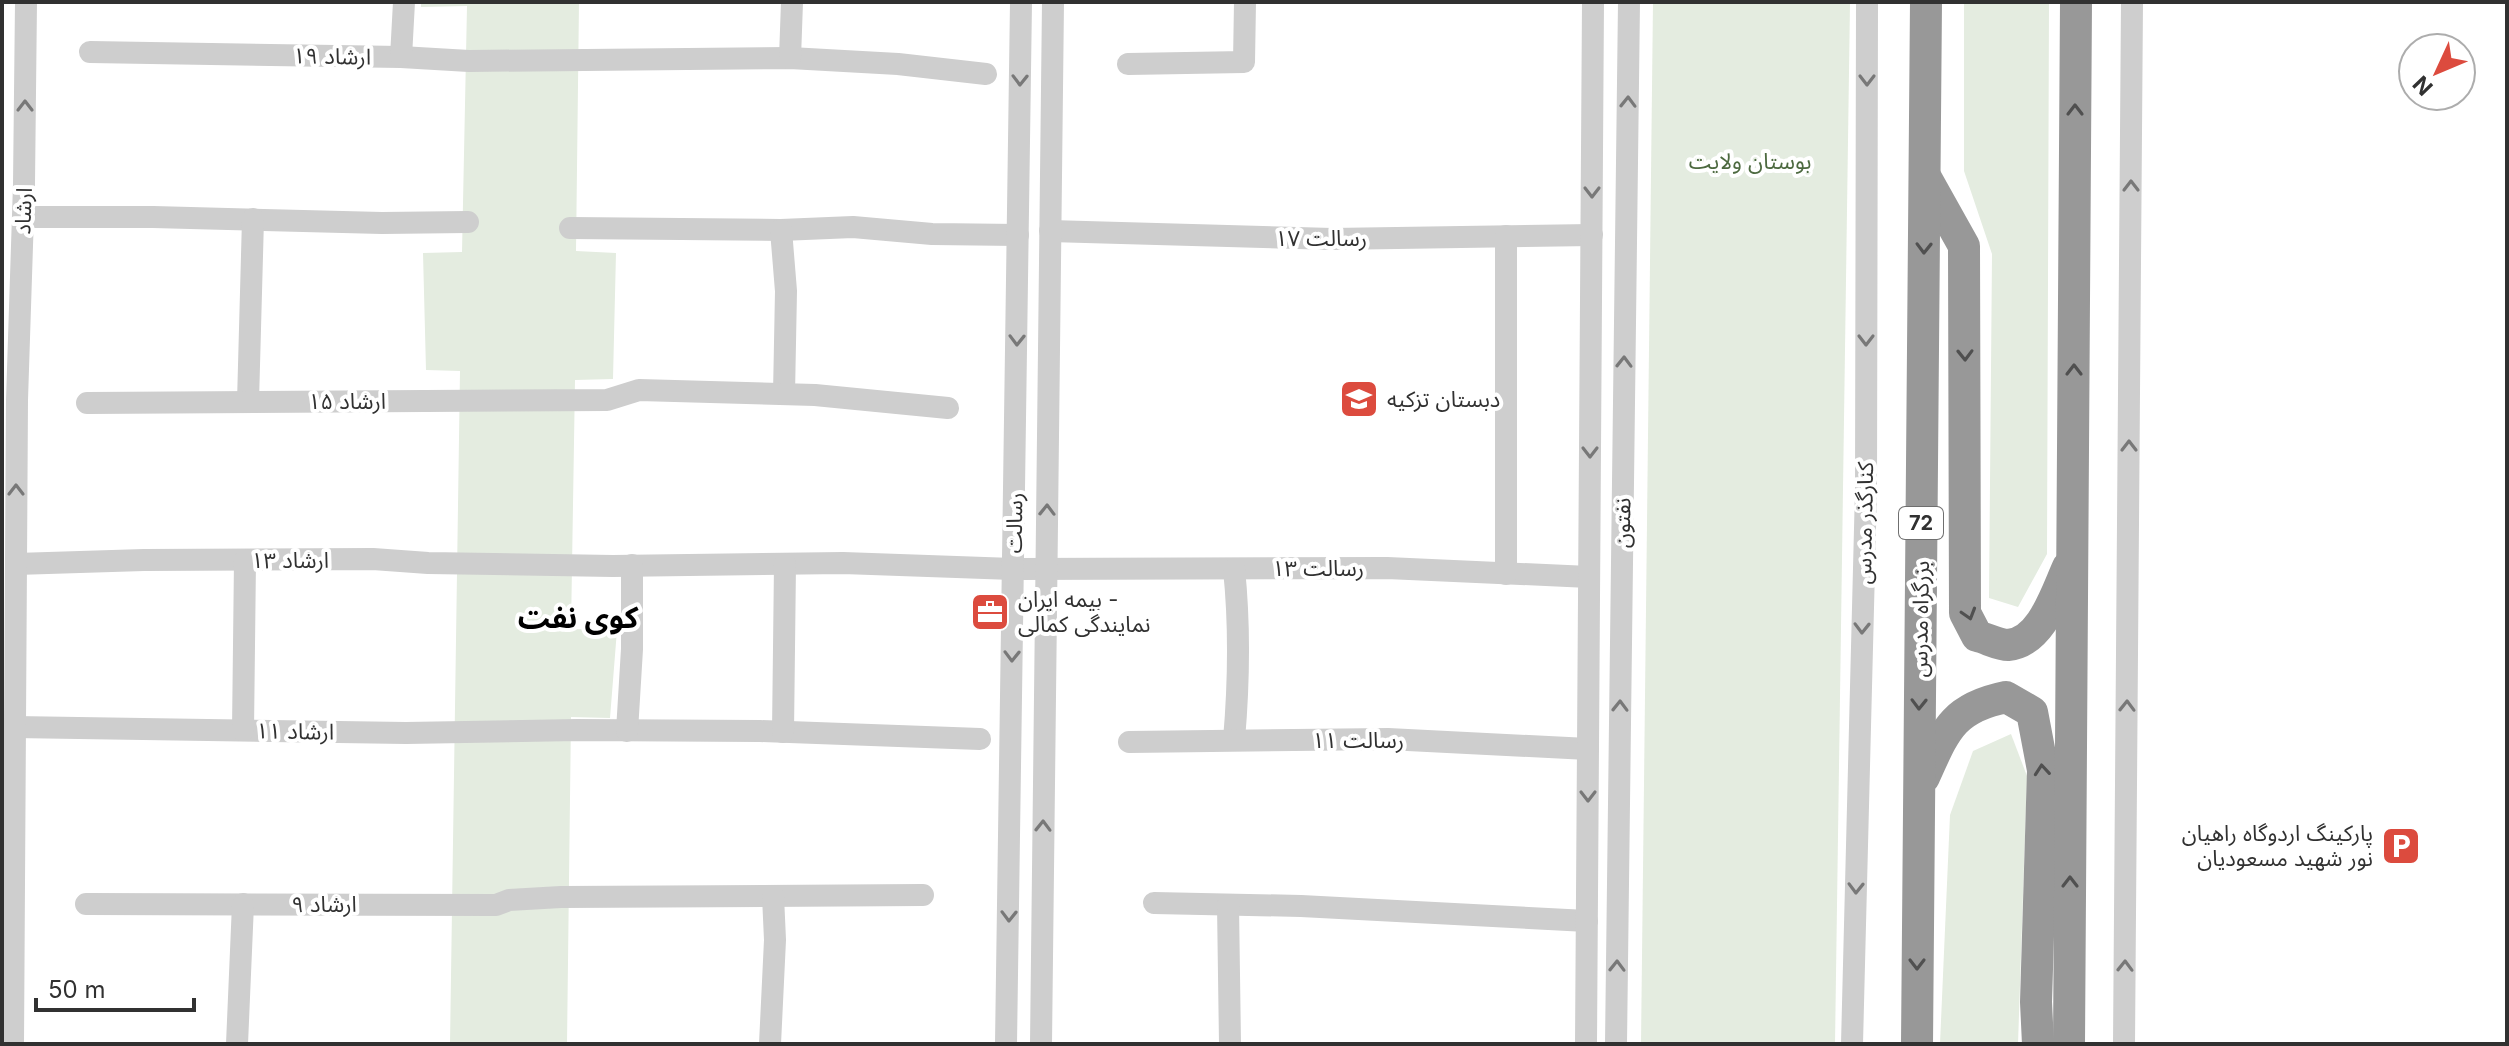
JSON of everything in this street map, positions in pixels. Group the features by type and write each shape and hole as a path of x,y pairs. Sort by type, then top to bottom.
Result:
{"highway":[{"name":"بزرگراه مدرس","path":"1917,1044 1926,2"},
{"path":"2069,1044 2076,2"},
{"path":"1925,176 1964,246 1965,613 1977,636 2007,645 2030,637 2048,611 2072,558"},
{"path":"1919,789 1947,728 1967,712 2006,697 2032,712 2043,770 2036,1002 2038,1044"}],"street":[{"name":"ارشاد","path":"13,1044 7,974 14,727 8,642 16,564 11,311 23,217 26,2"},
{"path":"401,57 404,2"},
{"path":"790,58 792,2"},
{"name":"رسالت","path":"1006,1044 1021,2"},
{"name":"رسالت","path":"1041,1044 1053,2"},
{"path":"1128,64 1244,62 1245,2"},
{"name":"نفتون","path":"1586,1044 1593,2"},
{"name":"نفتون","path":"1616,1044 1629,2"},
{"name":"کنارگذر مدرس","path":"1852,1044 1866,489 1867,2"},
{"path":"2124,1044 2132,2"},
{"name":"ارشاد ۱۹","path":"90,52 574,62 790,58 898,64 986,74"},
{"path":"1019,182 1051,183"},
{"path":"23,217 468,222"},
{"path":"248,402 253,219"},
{"path":"570,228 781,230 853,227 932,234 1018,235"},
{"path":"781,230 786,291 784,394"},
{"name":"رسالت ۱۷","path":"1050,231 1332,239 1592,235"},
{"path":"1506,236 1506,574"},
{"name":"ارشاد ۱۵","path":"87,403 607,400 639,390 784,394 948,408"},
{"path":"1590,419 1624,418"},
{"name":"ارشاد ۱۳","path":"16,564 373,559 564,565 785,564"},
{"path":"243,730 245,560"},
{"path":"783,732 785,564"},
{"name":"رسالت ۱۳","path":"785,564 1013,569 1387,568 1589,577"},
{"path":"627,731 632,649 632,565"},
{"path":"1234,569 1239,621 1239,684 1234,740"},
{"name":"ارشاد ۱۱","path":"14,727 448,734 577,730 783,732 980,739"},
{"name":"رسالت ۱۱","path":"1129,742 1388,739 1588,749"},
{"name":"ارشاد ۹","path":"86,904 496,905 509,900 561,897 923,895"},
{"path":"770,1044 775,940 773,896"},
{"path":"1154,903 1301,906 1587,921"},
{"path":"237,1044 243,904"},
{"path":"1228,905 1230,1044"},
{"path":"1586,995 1616,998"}],"green space":[{"path":"421,2 579,2 576,251 616,253 613,379 575,380 571,629 617,630 610,718 571,717 567,1044 450,1044 460,371 426,370 423,253 462,252 467,6 421,7"},
{"name":"بوستان ولایت","path":"1653,2 1850,2 1835,1044 1641,1044"},
{"path":"1964,2 2049,2 2047,554 2018,607 1989,598 1992,254 1964,171"},
{"path":"2011,734 2027,776 2018,1044 1940,1044 1950,815 1973,751"}],"place":[{"name":"دبستان تزکیه","path":"1359,399"},
{"name":"بیمه ایران - نمایندگى کمالى","path":"990,612"},
{"name":"پارکینگ اردوگاه راهیان نور شهید مسعودیان","path":"2401,846"}],"district":[{"name":"کوی نفت","path":"578,617"}]}
